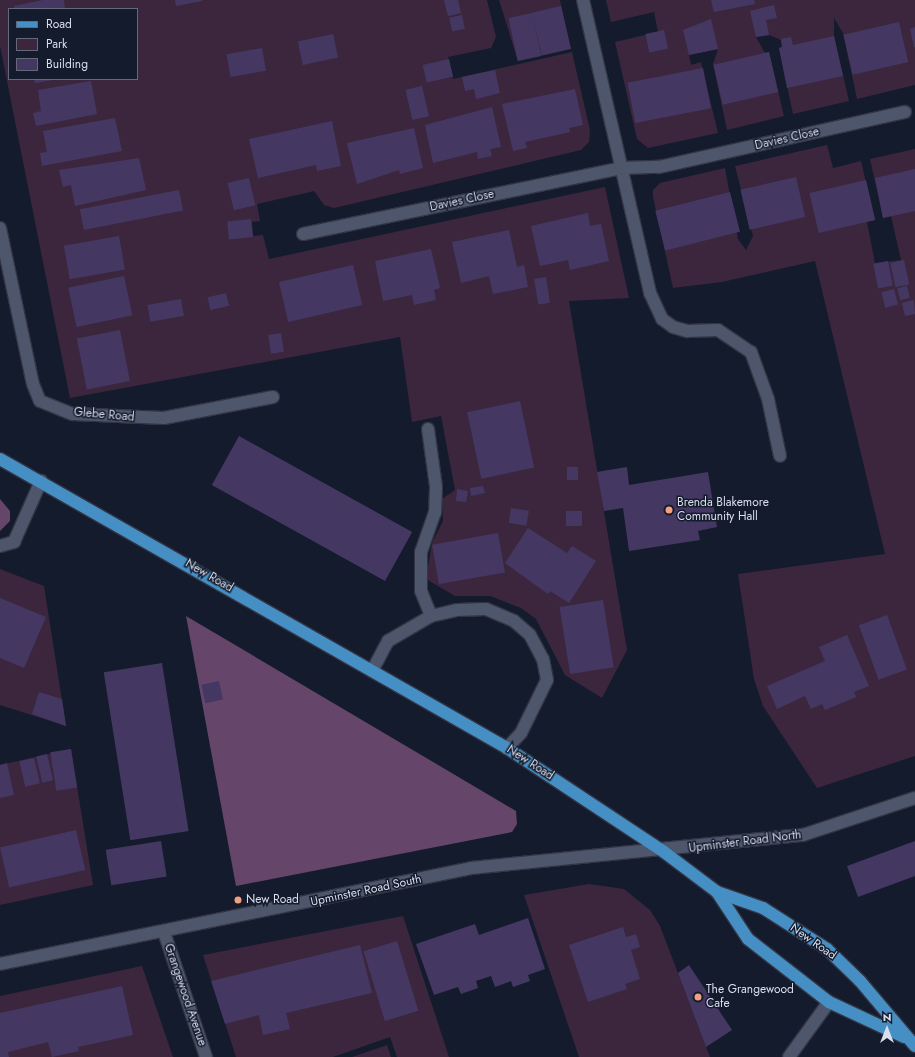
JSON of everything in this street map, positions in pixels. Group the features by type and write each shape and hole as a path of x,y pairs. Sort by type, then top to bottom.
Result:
{"main road":[{"name":"New Road","path":"0,459 507,748 664,852 717,892 763,908 827,949 860,981 904,1036 915,1046"},
{"name":"New Road","path":"717,892 748,939 828,1002 904,1036"}],"street":[{"path":"583,0 650,293 662,319 673,327 688,331 718,330 751,352 768,400 780,456"},
{"name":"Davies Close","path":"303,234 621,168 659,167 905,112"},
{"name":"Glebe Road","path":"0,228 33,384 40,401 72,414 164,418 273,397"},
{"path":"428,429 436,487 435,512 421,552 421,591 431,616"},
{"path":"0,546 14,542 41,481"},
{"path":"372,671 388,641 431,616 457,610 486,609 514,621 530,635 543,659 547,680 521,733 507,748"},
{"name":"Upminster Road North","path":"664,852 803,835 915,798"},
{"name":"Upminster Road South","path":"0,964 164,932 471,868 664,852"},
{"name":"Grangewood Avenue","path":"164,932 206,1057"},
{"path":"789,1057 828,1002"}],"green space":[{"path":"0,0 487,0 496,37 491,48 448,57 453,79 572,52 590,130 589,142 581,150 334,208 324,205 314,191 257,204 260,221 252,222 253,236 263,235 269,259 605,187 629,298 569,301 627,650 602,698 565,675 536,619 521,608 490,596 455,596 426,579 432,543 443,521 442,499 455,490 441,416 412,422 400,337 70,398 0,46"},
{"path":"499,0 560,0 571,49 518,61"},
{"path":"606,0 915,0 915,85 857,99 843,33 834,18 834,36 849,101 793,114 779,48 782,47 781,40 769,35 756,37 765,53 769,52 784,116 727,130 713,64 718,49 689,55 691,65 701,62 718,133 648,148 637,139 615,42 658,32 654,12 611,22"},
{"path":"827,145 833,168 861,161 875,220 867,222 875,263 901,260 891,216 883,218 870,159 915,149 915,756 817,788 763,706 754,679 738,574 885,554 815,261 722,282 673,288 653,197 653,190 660,183 725,168 738,239 746,250 753,236 735,166"},
{"path":"0,569 44,586 66,726 0,705"},
{"path":"71,749 93,885 0,905 0,765"},
{"path":"589,884 624,889 650,910 660,926 710,1057 579,1057 524,895"},
{"path":"403,916 449,1057 397,1057 390,1037 333,1057 236,1057 203,955"},
{"path":"142,966 173,1057 0,1057 0,996"},
{"path":"387,1045 391,1057 352,1057"}],"shaded area":[{"path":"0,499 10,511 10,521 0,531"},
{"path":"186,616 516,811 517,824 512,832 236,886"}],"building":[{"path":"43,0 64,0 65,8 15,8 14,6"},
{"path":"175,0 202,0 202,1 176,6"},
{"path":"444,0 458,0 461,13 448,16"},
{"path":"711,0 754,0 755,4 714,12"},
{"path":"774,5 777,18 766,20 769,35 756,37 750,11"},
{"path":"561,6 571,49 542,56 532,13"},
{"path":"532,13 541,56 518,61 509,18"},
{"path":"462,15 465,29 452,31 449,18"},
{"path":"711,19 718,49 689,55 683,30"},
{"path":"899,22 908,62 853,75 843,35"},
{"path":"915,27 915,47 914,47 910,29"},
{"path":"664,30 668,49 649,53 645,34"},
{"path":"333,34 338,57 303,65 298,41"},
{"path":"834,36 843,76 787,88 779,48 782,47 781,39 791,37 793,45"},
{"path":"262,48 266,71 231,77 227,54"},
{"path":"769,52 778,92 723,105 713,65"},
{"path":"449,59 453,77 427,83 423,65"},
{"path":"703,68 711,108 635,123 627,83"},
{"path":"495,70 500,93 476,99 474,89 465,91 462,77"},
{"path":"34,80 53,80 35,83"},
{"path":"91,81 97,114 36,126 33,113 41,111 38,90"},
{"path":"422,86 429,116 412,120 405,90"},
{"path":"575,89 583,125 569,128 570,132 525,142 527,148 513,151 502,104"},
{"path":"492,107 501,147 490,149 492,156 478,159 477,152 433,163 425,125"},
{"path":"115,118 122,151 42,166 40,153 47,152 43,131"},
{"path":"332,121 341,166 317,171 316,165 258,178 249,139"},
{"path":"414,128 423,168 400,174 399,170 357,184 347,143"},
{"path":"139,158 146,190 75,206 71,185 63,187 59,170"},
{"path":"915,169 915,211 883,218 875,178"},
{"path":"796,177 805,217 750,230 740,190"},
{"path":"249,178 255,205 234,210 228,183"},
{"path":"866,180 875,220 819,233 809,193"},
{"path":"179,190 183,211 84,230 80,209"},
{"path":"730,192 740,232 665,250 655,211"},
{"path":"588,213 590,226 601,224 609,261 570,270 568,260 540,266 531,226"},
{"path":"251,219 253,237 229,239 227,222"},
{"path":"509,230 517,267 524,265 528,287 493,294 489,276 461,283 452,242"},
{"path":"119,236 125,269 70,279 64,246"},
{"path":"431,249 440,288 434,290 436,300 414,305 412,295 383,301 375,261"},
{"path":"904,260 909,284 896,287 890,263"},
{"path":"888,261 893,286 878,288 873,264"},
{"path":"353,265 362,305 288,322 279,282"},
{"path":"124,276 132,315 77,327 68,288"},
{"path":"546,277 550,303 538,305 534,279"},
{"path":"907,286 910,298 900,300 897,288"},
{"path":"894,289 898,305 885,308 881,292"},
{"path":"226,293 229,306 210,310 207,297"},
{"path":"181,299 184,316 150,322 148,305"},
{"path":"914,300 915,314 905,316 902,303"},
{"path":"120,330 130,381 87,389 77,338"},
{"path":"281,333 284,352 271,354 268,335"},
{"path":"520,401 534,468 481,479 467,412"},
{"path":"239,436 412,532 385,581 212,485"},
{"path":"567,467 578,467 578,480 567,480"},
{"name":"Brenda Blakemore Community Hall","path":"627,467 629,485 708,472 717,527 698,531 700,540 629,551 623,508 604,511 597,472"},
{"path":"483,486 485,493 471,496 470,488"},
{"path":"457,489 468,491 466,502 456,501"},
{"path":"511,508 529,511 526,526 509,523"},
{"path":"566,511 582,511 582,526 566,526"},
{"path":"528,528 567,553 572,546 596,561 569,603 550,591 548,594 505,563"},
{"path":"498,533 505,572 439,584 432,545"},
{"path":"0,598 46,617 24,668 0,658"},
{"path":"603,600 614,667 570,674 560,607"},
{"path":"887,615 907,670 879,680 859,625"},
{"path":"847,635 869,686 854,692 856,697 825,710 822,704 811,709 805,696 777,709 767,686 825,661 819,647"},
{"path":"162,663 189,831 130,840 104,672"},
{"path":"219,681 223,700 205,703 201,685"},
{"path":"39,692 62,699 66,726 32,714"},
{"path":"71,749 77,788 56,791 50,752"},
{"path":"47,754 53,780 42,783 36,756"},
{"path":"34,758 40,783 25,787 19,761"},
{"path":"7,763 14,795 0,798 0,765"},
{"path":"76,830 85,870 9,887 0,848"},
{"path":"161,841 167,877 111,885 106,850"},
{"path":"915,841 915,876 858,897 847,866"},
{"path":"528,918 545,969 528,975 530,981 513,987 511,981 495,987 491,976 476,981 478,988 461,994 458,987 434,995 416,944 475,924 479,935"},
{"path":"623,927 626,937 636,934 640,947 631,950 640,979 625,984 627,989 588,1002 569,945"},
{"path":"397,941 418,1011 385,1021 364,951"},
{"path":"360,945 372,993 286,1013 290,1029 263,1035 259,1015 225,1024 211,981"},
{"name":"The Grangewood Cafe","path":"689,965 732,1030 706,1047 678,973"},
{"path":"122,986 133,1035 78,1047 79,1051 52,1057 48,1042 8,1052 9,1057 0,1057 0,1013"}],"place":[{"name":"Brenda Blakemore Community Hall","path":"669,510"},
{"name":"New Road","path":"238,900"},
{"name":"The Grangewood Cafe","path":"698,997"}]}
